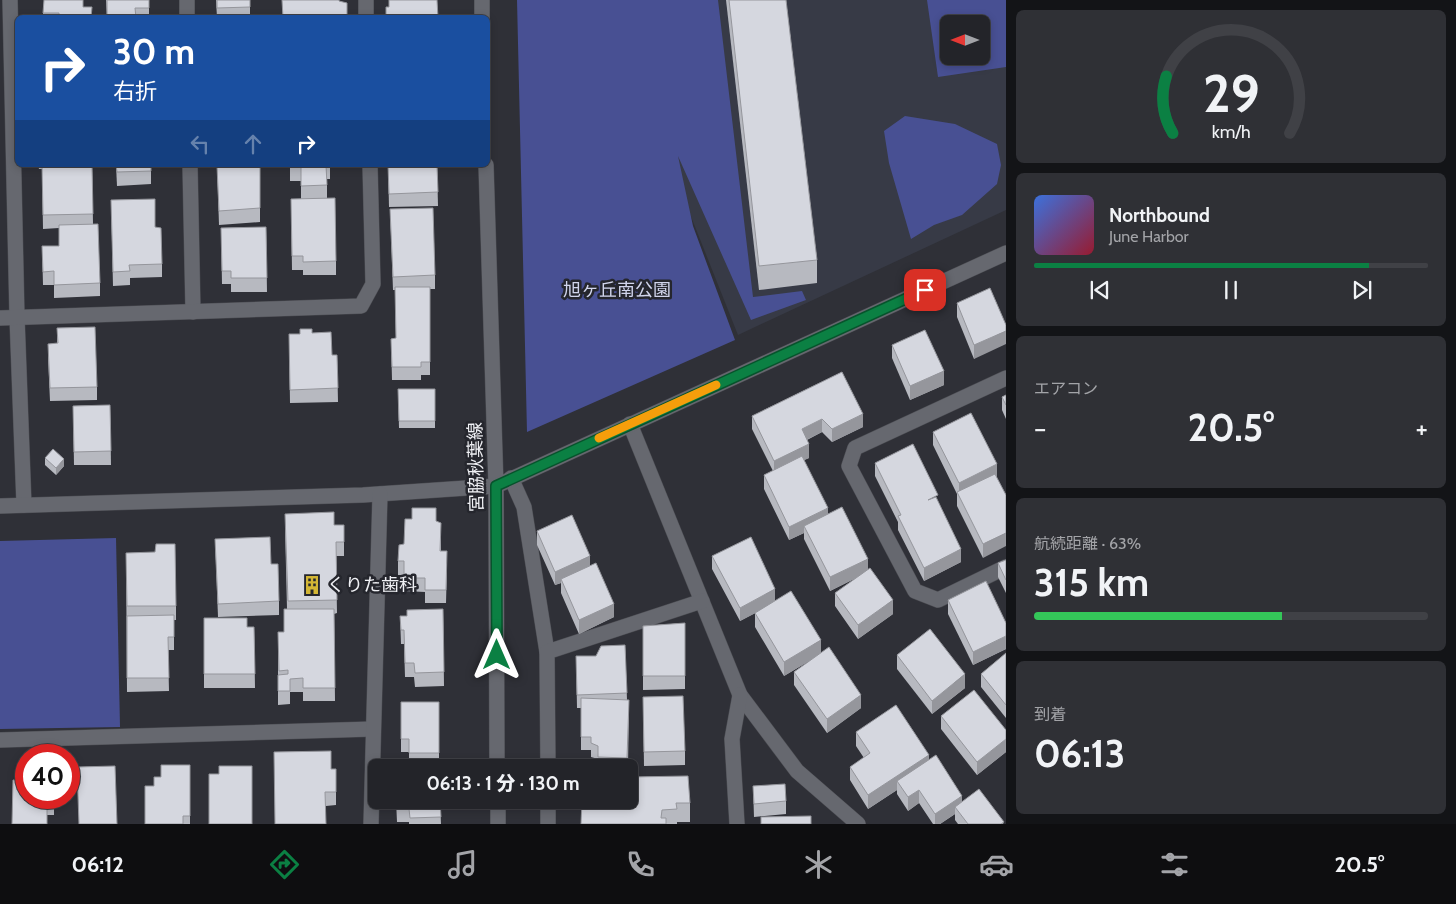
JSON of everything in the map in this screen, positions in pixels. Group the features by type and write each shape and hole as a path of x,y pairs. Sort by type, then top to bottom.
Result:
{"street":[{"path":"10,0 17,317 24,505"},
{"path":"187,0 187,15"},
{"path":"366,0 366,15"},
{"path":"482,0 482,15"},
{"path":"190,167 194,312"},
{"path":"0,318 362,306 374,284 370,167"},
{"name":"宮脇秋葉線","path":"486,167 496,486 498,759"},
{"path":"0,506 380,494 496,486 1006,254"},
{"path":"1006,378 855,448 848,466 915,591 938,600 1006,567"},
{"path":"630,424 740,695 797,770 858,824"},
{"path":"511,478 524,507 547,652 548,759"},
{"path":"371,824 380,494"},
{"path":"547,652 702,601"},
{"path":"737,824 732,739 740,695"},
{"path":"0,740 374,729"},
{"path":"498,809 498,824"},
{"path":"548,809 548,824"}],"shaded area":[{"path":"663,0 1006,0 1006,210 738,335 665,151"}],"green space":[{"name":"旭ヶ丘南公園","path":"517,0 718,0 753,297 802,291 806,300 751,320 678,156 693,226 735,340 527,432"},
{"path":"927,0 1006,0 1006,67 938,77"},
{"path":"905,116 955,124 997,144 1001,165 997,184 962,215 934,225 911,239 889,163 884,131"},
{"path":"116,538 120,727 0,729 0,541"}],"building":[{"path":"44,0 83,0 83,7 92,7 91,15 43,13"},
{"path":"107,0 149,0 149,8 135,8 136,15 107,15"},
{"path":"217,0 250,0 250,7 217,8"},
{"path":"282,0 339,0 347,3 347,15 283,15"},
{"path":"389,0 437,0 438,15 386,15 386,7 389,7"},
{"path":"729,0 786,0 817,260 759,266"},
{"path":"42,167 92,167 93,214 43,215"},
{"path":"116,167 151,167 151,171 117,172"},
{"path":"217,167 260,167 260,208 219,211"},
{"path":"301,167 326,167 327,185 301,186"},
{"path":"388,167 437,167 438,192 389,194"},
{"path":"335,198 336,261 303,262 303,256 292,256 291,199"},
{"path":"155,199 155,227 161,228 162,264 129,265 130,271 113,272 111,200"},
{"path":"433,208 435,275 393,277 390,209"},
{"path":"98,224 100,283 54,285 54,271 43,272 42,246 59,246 59,225"},
{"path":"266,227 267,278 231,278 231,271 222,271 221,228"},
{"path":"395,287 430,287 430,362 421,362 421,367 392,367 391,339 396,338"},
{"path":"990,288 1006,325 1006,331 974,345 957,303"},
{"path":"95,327 97,387 50,388 48,344 58,343 57,328"},
{"path":"300,329 312,329 312,333 331,332 332,355 337,355 338,388 290,390 289,334 300,334"},
{"path":"925,330 944,371 910,386 892,345"},
{"path":"842,372 863,414 832,429 822,419 802,429 809,444 774,461 752,416"},
{"path":"398,389 435,389 435,421 399,421"},
{"path":"1006,395 1006,405 1002,397"},
{"path":"110,405 111,451 74,452 73,406"},
{"path":"971,413 997,464 959,483 933,432"},
{"path":"913,444 938,495 928,500 936,497 961,549 924,568 898,516 901,515 875,463"},
{"path":"53,449 64,459 56,468 45,458"},
{"path":"802,456 828,508 789,527 764,475"},
{"path":"995,474 1006,495 1006,533 983,544 957,492"},
{"path":"842,507 868,559 830,577 804,526"},
{"path":"412,508 436,508 436,521 441,523 440,551 447,551 446,590 425,590 425,578 404,578 404,561 398,561 399,545 404,544 405,519 412,519"},
{"name":"くりた歯科","path":"334,512 334,525 344,525 344,542 336,542 337,600 288,601 285,514"},
{"path":"572,515 590,556 555,572 537,531"},
{"path":"270,537 271,564 278,564 279,601 218,604 215,539"},
{"path":"751,537 775,589 740,608 712,556"},
{"path":"156,544 175,544 176,606 127,606 126,553 155,552"},
{"path":"1006,560 1006,580 998,563"},
{"path":"596,563 614,604 579,620 561,579"},
{"path":"870,568 893,600 858,625 835,593"},
{"path":"986,581 1006,623 1006,636 973,652 948,600"},
{"path":"791,591 821,640 784,662 755,613"},
{"path":"284,609 334,609 335,688 303,688 303,678 290,679 290,691 278,691 278,675 288,674 288,670 279,671 278,632 284,632"},
{"path":"443,609 444,672 415,673 414,663 405,663 404,630 401,630 400,616 407,616 407,610"},
{"path":"174,615 174,637 168,637 169,678 127,678 127,616"},
{"path":"204,618 247,618 247,627 254,627 255,674 204,674"},
{"path":"685,623 685,676 643,676 643,626"},
{"path":"930,629 965,674 932,701 897,655"},
{"path":"625,645 627,693 577,695 576,656 596,656 601,646"},
{"path":"829,647 861,695 827,719 794,672"},
{"path":"1006,653 1006,705 981,674"},
{"path":"974,690 1006,730 1006,739 977,762 941,716"},
{"path":"683,696 685,751 644,752 643,697"},
{"path":"581,698 629,700 627,758 598,757 598,746 591,743 591,737 581,737"},
{"path":"401,702 439,702 439,753 409,753 409,739 401,739"},
{"path":"896,705 929,755 868,795 850,767 870,753 856,732"},
{"path":"331,751 331,769 336,769 336,792 325,792 326,824 275,824 274,752"},
{"path":"936,755 962,796 935,814 919,790 908,797 897,781"},
{"path":"161,765 190,765 190,816 183,816 183,824 145,824 145,786 154,786 154,777 161,777"},
{"path":"115,766 117,824 79,824 80,767"},
{"path":"219,766 252,766 252,824 209,824 209,774 219,774"},
{"path":"688,776 690,803 676,803 677,809 662,810 661,818 666,818 666,824 581,824 582,809 638,809 638,777"},
{"path":"13,780 15,780 15,809 47,809 47,824 12,824"},
{"path":"785,784 786,801 754,804 753,786"},
{"path":"979,789 1004,822 1001,824 968,824 955,807"},
{"path":"409,809 441,809 441,817 410,818"},
{"path":"811,816 811,824 761,824 761,817"}],"slow traffic":[{"path":"599,438 716,385"}],"place":[{"name":"くりた歯科","path":"312,585"}],"route":[{"path":"497,655 496,486 925,290"}]}
